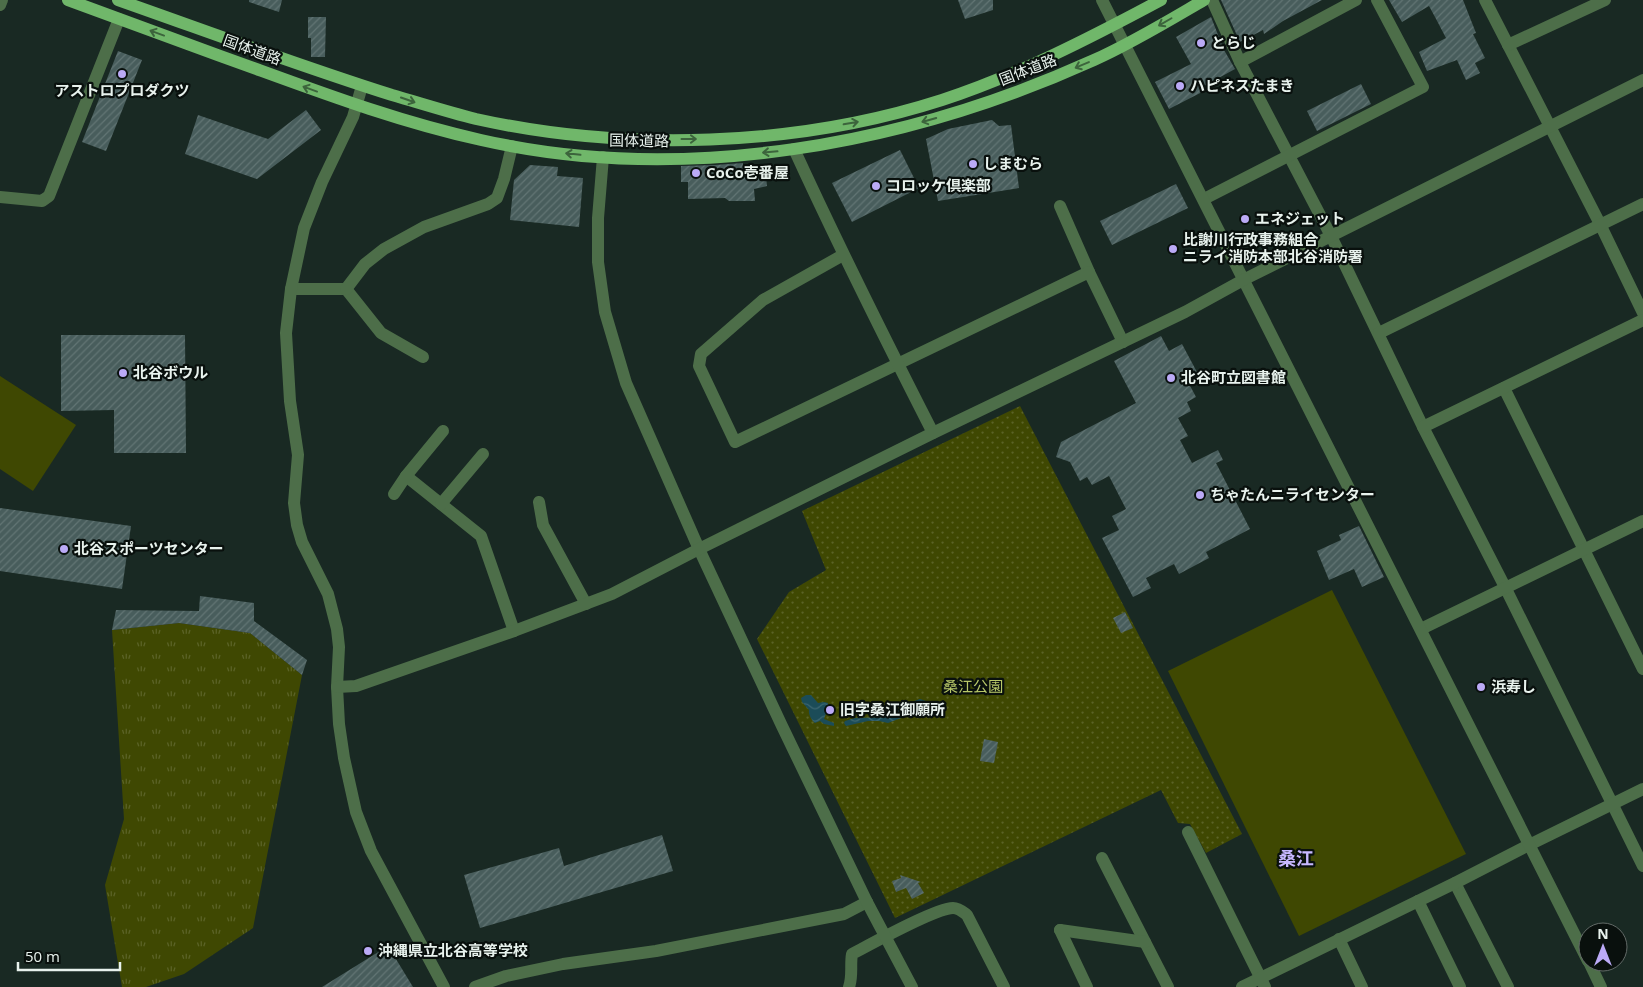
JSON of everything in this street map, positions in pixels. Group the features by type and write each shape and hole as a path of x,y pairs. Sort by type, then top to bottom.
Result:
{"main road":[{"name":"国体道路","path":"68,0 356,106 449,132 512,146 604,157 660,158 716,157 794,149 863,138 944,116 1011,94 1094,60 1126,45 1204,0"},
{"name":"国体道路","path":"118,0 362,86 475,119 535,130 605,138 656,139 707,139 787,134 860,122 904,111 943,100 996,80 1115,25 1160,0"}],"street":[{"path":"0,5 2,0"},
{"path":"1102,0 1578,941"},
{"path":"1212,0 1240,62 1331,236 1423,427 1506,588 1643,866"},
{"path":"1240,62 1356,0"},
{"path":"1204,199 1422,86 1377,0"},
{"path":"1485,0 1600,224 1643,313"},
{"path":"1508,45 1605,0"},
{"path":"0,197 42,201 49,196 119,19"},
{"path":"337,687 356,686 514,631 586,604 638,581 933,433 1185,312 1244,280 1551,128 1643,80"},
{"path":"362,86 348,128 322,182 304,228 291,289 286,332 290,401 298,455 294,502 297,525 302,542 328,594 333,611 339,647 337,687 339,724 344,758 358,819 375,859 444,987"},
{"path":"346,289 365,264 384,248 424,227 488,204 497,198 512,146"},
{"path":"794,149 843,255 933,433"},
{"path":"604,157 598,262 605,312 626,384 699,549 778,718 867,902 912,987"},
{"path":"1379,333 1643,204"},
{"path":"1060,206 1123,342"},
{"path":"843,255 763,300 701,354 699,366 734,442 1089,272"},
{"path":"291,289 346,289"},
{"path":"346,289 381,333 423,357"},
{"path":"1423,427 1643,320"},
{"path":"1504,388 1643,669"},
{"path":"394,494 406,476 443,431"},
{"path":"442,504 483,454"},
{"path":"406,476 481,536 514,631"},
{"path":"539,502 543,526 586,604"},
{"path":"1421,629 1643,521"},
{"path":"1242,987 1263,982 1339,939 1643,789"},
{"path":"1188,832 1263,982"},
{"path":"1102,858 1168,987"},
{"path":"1455,883 1508,987"},
{"path":"1418,901 1460,987"},
{"path":"475,987 506,976 563,964 656,952 844,914 867,902"},
{"path":"848,987 852,977 850,964 852,954 945,909 954,908 961,910 967,915 1004,987"},
{"path":"1087,987 1060,930 1145,942"},
{"path":"1339,939 1362,987"},
{"path":"1594,972 1601,987"}],"green space":[{"path":"0,376 76,425 33,491 0,469"},
{"name":"桑江公園","path":"1020,406 1242,834 1206,853 1190,824 1178,823 1161,790 895,918 757,639 789,592 826,570 802,511"},
{"path":"1332,590 1466,854 1299,936 1168,671"},
{"path":"179,623 250,633 302,675 253,928 184,974 146,987 122,987 105,885 124,819 112,630"}],"water":[{"path":"811,695 818,703 828,703 824,719 834,723 834,726 820,721 814,722 809,710 802,702 801,698"},
{"path":"920,699 926,701 927,704 914,709 909,715 888,723 868,721 846,726 844,723 855,718 890,717 906,704"}],"building":[{"path":"249,0 282,0 279,12 249,2"},
{"path":"958,0 993,0 993,10 965,19"},
{"path":"1221,0 1322,0 1283,21 1264,34 1263,30 1240,42"},
{"path":"1389,0 1463,0 1476,33 1473,34 1485,58 1475,63 1480,73 1466,80 1457,60 1427,71 1419,52 1446,38 1435,17 1429,6 1402,22"},
{"path":"308,17 326,17 325,57 311,57 311,38 308,38"},
{"path":"1211,17 1224,50 1235,69 1204,86 1206,90 1169,109 1155,82 1191,64 1176,37"},
{"path":"118,51 142,60 106,151 82,142"},
{"path":"1361,84 1371,104 1317,131 1307,111"},
{"path":"306,110 321,130 257,179 185,154 198,115 268,139"},
{"name":"しまむら","path":"992,120 999,126 1011,125 1019,188 938,201 926,139 948,129"},
{"name":"コロッケ倶楽部","path":"900,150 919,188 852,222 832,183"},
{"path":"743,163 743,165 765,166 767,186 754,189 755,201 729,201 725,198 688,199 688,182 681,182 681,166"},
{"path":"530,165 558,167 557,176 583,178 579,227 510,220 514,180"},
{"path":"1176,184 1188,208 1112,245 1100,221"},
{"name":"北谷ボウル","path":"61,335 185,335 186,453 114,453 114,410 61,411"},
{"path":"1161,336 1169,351 1182,344 1198,374 1187,380 1196,397 1187,402 1191,411 1178,418 1188,436 1180,440 1192,463 1218,450 1223,460 1216,463 1250,529 1206,552 1209,558 1179,574 1174,564 1146,578 1151,588 1133,597 1102,538 1119,530 1112,516 1126,509 1109,476 1092,485 1087,477 1080,481 1070,462 1056,457 1061,442 1136,403 1114,361"},
{"name":"北谷スポーツセンター","path":"0,508 131,526 122,589 0,571"},
{"path":"1359,526 1384,577 1362,587 1354,569 1329,580 1317,551 1341,540 1339,535"},
{"path":"200,596 254,603 254,621 307,660 302,675 250,633 179,623 112,630 116,610 199,611"},
{"path":"1125,612 1133,628 1121,633 1113,618"},
{"path":"984,739 998,742 994,763 980,761"},
{"path":"662,835 673,871 480,928 464,875 559,848 564,866"},
{"path":"900,875 921,882 918,883 924,893 912,899 906,888 896,892 892,881 901,878"},
{"path":"388,946 413,987 322,987"}],"place":[{"name":"とらじ","path":"1201,43"},
{"name":"アストロプロダクツ","path":"122,74"},
{"name":"ハピネスたまき","path":"1180,86"},
{"name":"しまむら","path":"973,164"},
{"name":"CoCo壱番屋","path":"696,173"},
{"name":"コロッケ倶楽部","path":"876,186"},
{"name":"エネジェット","path":"1245,219"},
{"name":"比謝川行政事務組合 ニライ消防本部北谷消防署","path":"1173,249"},
{"name":"北谷ボウル","path":"123,373"},
{"name":"北谷町立図書館","path":"1171,378"},
{"name":"ちゃたんニライセンター","path":"1200,495"},
{"name":"北谷スポーツセンター","path":"64,549"},
{"name":"浜寿し","path":"1481,687"},
{"name":"旧字桑江御願所","path":"830,710"},
{"name":"沖縄県立北谷高等学校","path":"368,951"}],"district":[{"name":"桑江","path":"1296,859"}]}
